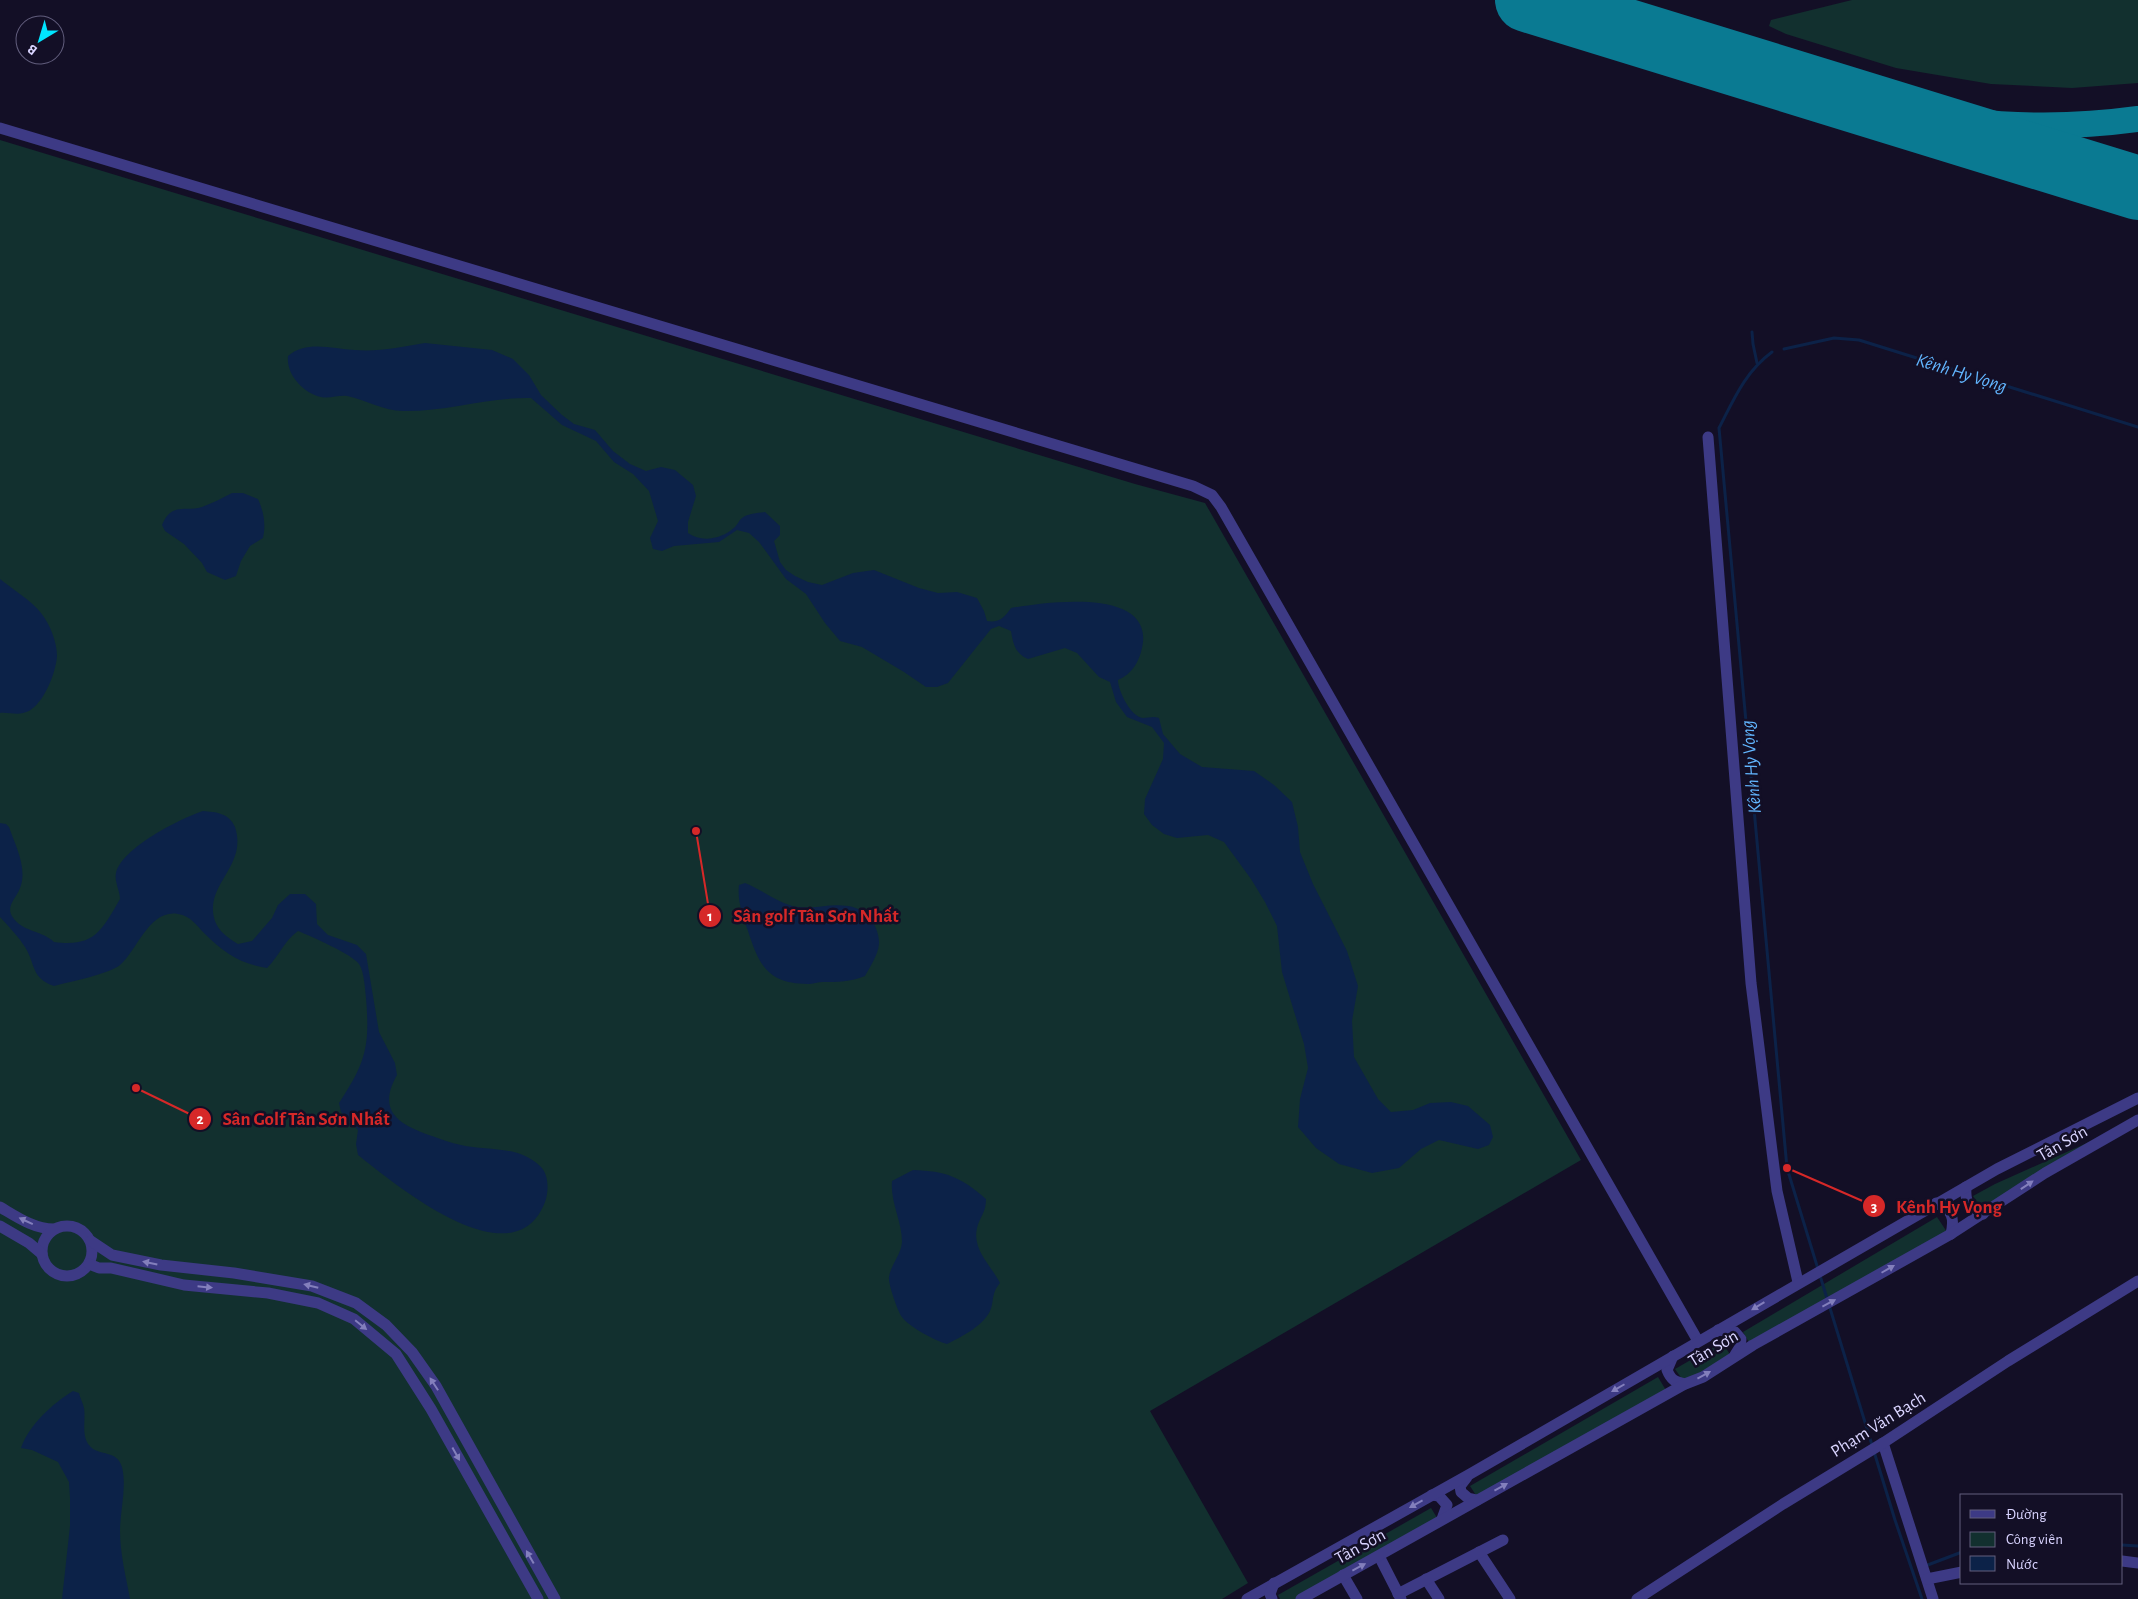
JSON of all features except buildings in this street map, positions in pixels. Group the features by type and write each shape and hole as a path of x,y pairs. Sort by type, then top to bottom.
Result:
{"street":[{"path":"0,128 1193,486 1212,496 1226,516 1698,1341"},
{"path":"1708,437 1751,983 1777,1191 1799,1282"},
{"name":"Tân Sơn","path":"1247,1599 1470,1474 1996,1169 2138,1098"},
{"name":"Tân Sơn","path":"1307,1598 1442,1519 1685,1384 1703,1377 1735,1356 1951,1234 2061,1164 2138,1120"},
{"path":"1966,1187 1965,1199 1968,1205 1975,1212 1983,1214"},
{"path":"1936,1203 1947,1208 1952,1213 1954,1221 1951,1234"},
{"path":"0,1207 22,1220 44,1229 54,1230 66,1226 76,1228 112,1255 188,1269 303,1284 331,1292 356,1303 386,1325 412,1352 445,1401 518,1536 555,1599"},
{"path":"0,1226 29,1243 42,1254 48,1267 53,1272 65,1276 74,1276 83,1271 89,1264 93,1253 91,1241"},
{"path":"42,1254 45,1240 54,1230"},
{"path":"89,1264 184,1285 268,1293 318,1304 354,1319 396,1354 431,1409 538,1599"},
{"path":"229,1289 230,1273"},
{"name":"Phạm Văn Bạch","path":"1637,1599 1774,1509 1883,1443 2008,1360 2138,1281"},
{"path":"376,1337 386,1325"},
{"path":"1718,1330 1735,1332 1741,1339 1740,1347 1735,1356"},
{"path":"1673,1356 1667,1370 1670,1377 1676,1382 1685,1384"},
{"path":"431,1409 445,1401"},
{"path":"1883,1443 1933,1599"},
{"path":"1470,1474 1462,1482 1461,1492 1468,1498 1477,1500"},
{"path":"1432,1495 1439,1496 1447,1505 1442,1519"},
{"path":"505,1542 518,1536"},
{"path":"1379,1556 1399,1596 1426,1579 1503,1540"},
{"path":"1479,1552 1510,1599"},
{"path":"2123,1561 2138,1563"},
{"path":"1926,1574 1960,1572"},
{"path":"1343,1576 1357,1599"},
{"path":"1426,1579 1439,1599"},
{"path":"1272,1599 1270,1594 1274,1584"}],"green space":[{"path":"1852,0 2138,0 2138,83 2072,88 1991,84 1896,68 1786,34 1769,26 1771,20"},
{"path":"0,140 1135,484 1205,503 1581,1160 1150,1411 1248,1583 1222,1599 0,1599"},
{"path":"2116,1130 1983,1212 1973,1196 1995,1184"},
{"path":"1937,1217 1947,1232 1751,1346 1743,1332"},
{"path":"1722,1342 1731,1356 1684,1382 1675,1369"},
{"path":"1658,1377 1667,1392 1479,1500 1470,1486"},
{"path":"1431,1508 1439,1521 1302,1599 1280,1599 1278,1595"}],"water":[{"path":"425,343 492,350 513,359 529,375 541,395 562,415 574,424 595,430 613,451 630,464 646,471 661,467 675,470 693,485 696,496 688,522 688,533 694,536 706,539 718,537 735,527 744,516 765,512 780,526 780,535 774,541 780,562 786,570 808,582 822,585 853,573 874,570 919,588 938,593 957,592 977,598 987,621 1001,619 1011,608 1071,602 1094,603 1116,607 1132,615 1142,628 1142,648 1134,667 1118,680 1123,697 1134,713 1138,717 1143,718 1159,718 1163,734 1180,754 1202,767 1254,771 1274,785 1292,802 1298,827 1300,852 1313,884 1347,951 1358,986 1352,1021 1354,1057 1378,1099 1391,1112 1413,1110 1430,1103 1451,1102 1468,1106 1490,1125 1493,1137 1489,1145 1478,1149 1439,1140 1421,1149 1399,1168 1372,1173 1339,1164 1316,1148 1298,1127 1300,1099 1308,1068 1304,1044 1282,972 1277,926 1251,879 1224,842 1208,835 1177,838 1164,834 1152,825 1144,814 1145,799 1163,759 1164,743 1152,727 1127,717 1116,702 1110,682 1099,677 1077,653 1065,648 1028,659 1017,651 1011,631 999,626 991,629 948,683 937,687 926,687 862,647 840,641 825,623 806,594 786,579 759,542 749,533 737,530 719,542 674,546 662,551 653,549 650,538 658,521 649,491 633,474 614,462 596,441 562,425 531,398 515,398 438,409 398,411 347,396 324,397 314,395 297,382 288,363 288,356 303,348 329,347 372,350"},
{"path":"232,493 243,493 258,499 263,514 264,528 263,538 250,546 241,561 236,576 225,580 207,572 202,563 184,544 165,531 162,525 170,513 174,511 202,507"},
{"path":"0,579 41,613 52,633 57,651 54,672 47,690 36,705 20,714 0,713"},
{"path":"203,811 226,816 235,827 237,840 233,861 217,890 214,900 214,917 221,931 238,944 252,941 272,918 278,905 290,894 305,894 316,904 317,924 328,935 357,945 366,954 379,1032 395,1063 397,1075 391,1088 390,1108 401,1122 420,1132 457,1144 514,1152 532,1159 545,1173 547,1193 545,1202 530,1224 508,1233 482,1231 454,1220 399,1186 358,1155 356,1144 358,1130 341,1112 339,1103 360,1064 364,1053 367,1029 365,985 362,971 359,964 348,955 298,931 289,939 267,968 249,964 226,952 212,941 193,921 178,914 168,914 151,924 126,959 115,968 98,975 54,986 41,979 25,947 0,917 0,823 6,824 9,827 22,865 22,880 10,907 11,915 23,927 50,938 54,942 68,943 79,942 95,935 107,920 120,899 116,873 120,863 129,854 153,836"},
{"path":"745,883 778,900 798,907 848,906 854,907 866,914 877,931 879,944 875,957 865,976 844,981 808,984 783,981 774,976 761,963 756,954 744,920 740,903 739,885"},
{"path":"913,1170 935,1172 961,1180 986,1199 985,1208 977,1228 977,1243 983,1257 1000,1283 995,1291 991,1309 981,1323 947,1344 923,1333 905,1321 898,1310 890,1286 890,1272 902,1242 892,1181"},
{"path":"73,1391 79,1393 84,1406 84,1432 89,1445 97,1451 112,1455 120,1461 122,1467 124,1483 120,1540 130,1599 62,1599 70,1526 69,1482 58,1462 32,1450 21,1448 35,1423 57,1402"}],"waterway":[{"path":"1752,332 1757,363"},
{"name":"Kênh Hy Vọng","path":"1784,349 1834,338 1859,340 2138,427"},
{"name":"Kênh Hy Vọng","path":"1772,352 1747,377 1719,428 1787,1168 1895,1520 1922,1599"},
{"path":"2123,1545 2138,1546"},
{"path":"1925,1566 1960,1553"}],"taxiway":[{"path":"1865,103 1934,117 2001,124 2068,125 2138,119"}],"runway":[{"path":"1527,0 2138,188"}],"place":[{"name":"Sân golf Tân Sơn Nhất","path":"696,831"},
{"name":"Sân Golf Tân Sơn Nhất","path":"136,1088"},
{"name":"Kênh Hy Vọng","path":"1787,1168"}]}
